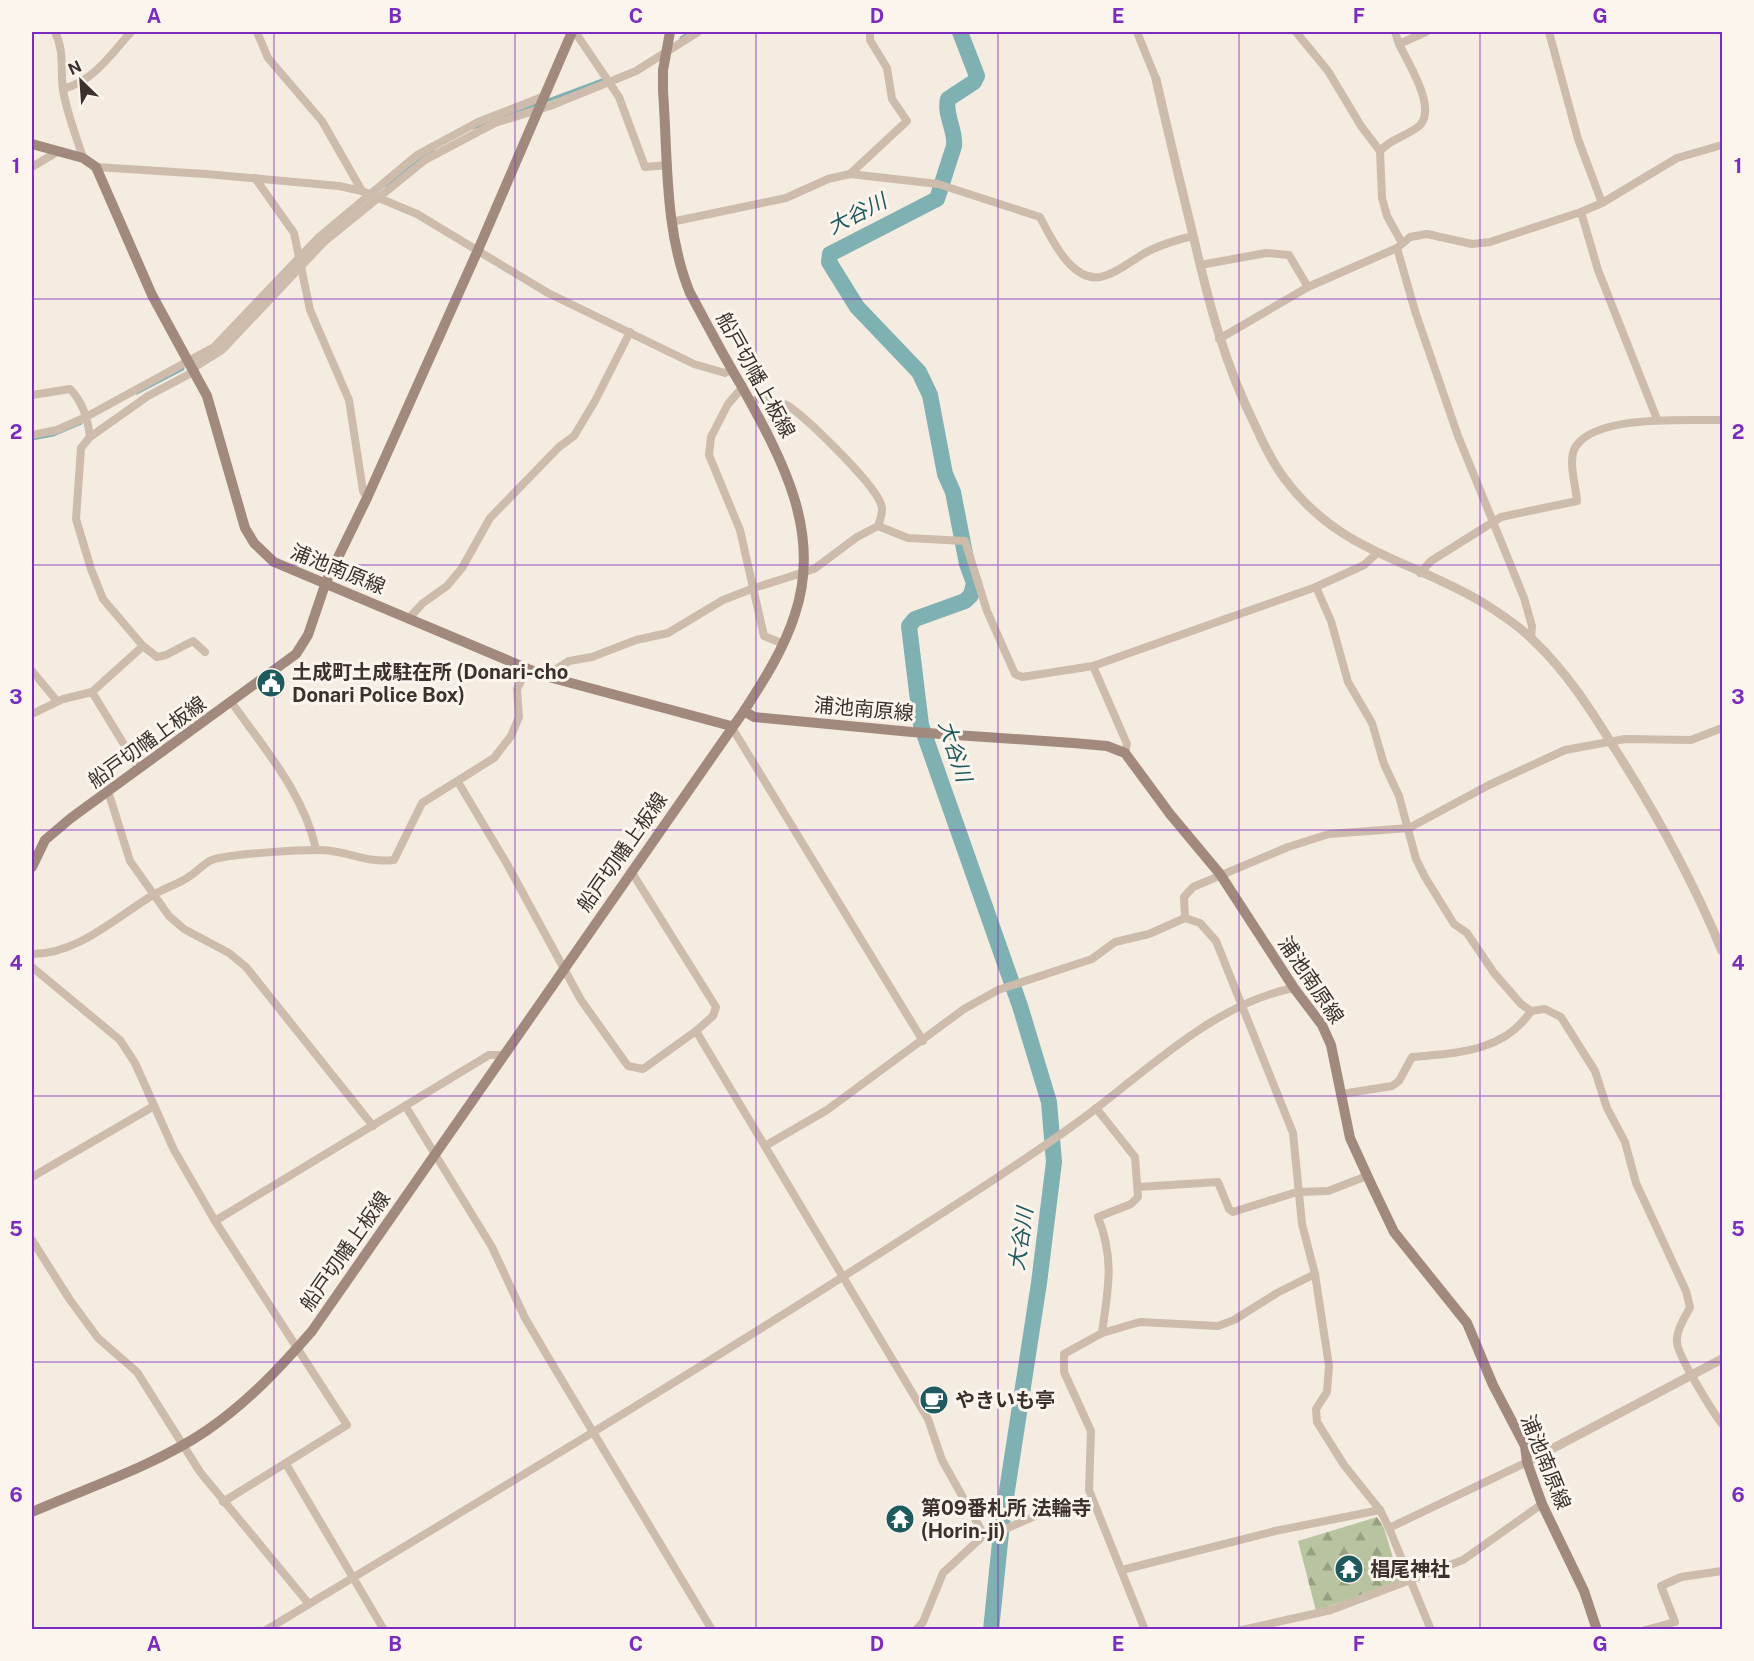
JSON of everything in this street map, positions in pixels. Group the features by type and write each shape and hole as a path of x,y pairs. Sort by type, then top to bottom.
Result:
{"main road":[{"name":"船戸切幡上板線","path":"32,867 45,840 108,791 232,703 296,654 308,635 326,582 367,498 574,32"},
{"name":"船戸切幡上板線","path":"32,1512 182,1444 234,1410 275,1374 312,1331 731,726 744,711 784,644 796,612 803,574 800,513 783,462 690,293 681,271 671,222 663,91 670,32"},
{"path":"32,144 83,158 96,167"},
{"name":"浦池南原線","path":"96,167 152,295 207,396 245,528 254,543 274,562 410,617 527,670 731,726"},
{"name":"浦池南原線","path":"744,711 754,717 912,732 1107,746 1125,753 1170,814 1220,874 1294,988 1322,1025 1331,1045 1350,1138 1367,1176 1394,1232 1467,1323 1493,1385 1525,1446 1527,1462 1542,1504 1584,1591 1597,1629"}],"street":[{"path":"55,32 61,44 63,89 83,158"},
{"path":"63,89 78,85 97,72 131,32"},
{"path":"257,32 268,58 322,121 371,195"},
{"path":"574,32 609,79 632,128 645,167 668,165"},
{"path":"205,651 193,641 166,656 157,657 143,646 104,599 76,519 81,448 90,437 192,366 214,347 300,262 417,155 444,138 544,101 636,71 698,32"},
{"path":"850,174 907,121 892,99 887,68 870,40 870,32"},
{"path":"1137,32 1156,79 1219,339 1234,382 1282,476 1302,501 1324,520 1376,554 1485,604 1531,638 1554,662 1610,741 1666,835 1722,951"},
{"path":"1296,32 1328,71 1361,126 1380,151 1384,207 1400,245 1415,311 1458,436 1524,598 1532,626 1531,638"},
{"path":"1380,151 1420,125 1427,115 1425,100 1395,32"},
{"path":"1399,44 1426,32"},
{"path":"1549,32 1578,139 1602,203"},
{"path":"371,195 440,150 544,101"},
{"path":"1219,339 1308,287 1400,245 1410,237 1427,234 1472,244 1490,242 1581,212 1602,203 1677,158 1722,145"},
{"path":"32,167 57,152"},
{"path":"96,167 339,186 371,195 417,214 548,293 694,364 725,373 732,369"},
{"path":"671,222 786,198 828,179 850,174 940,184 1040,217 1059,251 1075,268 1090,276 1104,276 1152,249 1193,236"},
{"path":"255,178 294,233 310,310 349,400 363,491 367,498"},
{"path":"1581,212 1598,270 1657,419"},
{"path":"1200,265 1266,253 1288,255 1308,287"},
{"path":"410,617 423,603 447,586 462,568 490,518 559,447 574,436 595,401 630,332"},
{"path":"32,435 57,430 87,419 192,366"},
{"path":"742,388 728,404 711,436 709,454 740,530 764,636 784,644"},
{"path":"32,395 70,389 77,396 87,419 90,437"},
{"path":"750,402 756,399 775,400 789,406 840,452 875,493 882,508 878,526"},
{"path":"1420,573 1431,561 1501,517 1577,501 1573,459 1576,447 1587,437 1611,427 1657,419 1722,420"},
{"path":"544,676 569,662 592,657 636,640 668,633 723,600 754,588 803,574 814,569 857,537 878,526 908,538 965,540 987,611 1016,674 1022,677 1093,666 1316,587 1364,565 1376,554"},
{"path":"1316,587 1331,621 1348,682 1372,723 1408,828 1416,859 1443,909 1454,924 1467,933 1494,974 1521,1004 1531,1011"},
{"path":"32,714 57,701 92,692 143,646"},
{"path":"1093,666 1127,744 1125,753"},
{"path":"32,954 50,954 64,950 155,894 190,877 212,860 316,849 334,851 374,862 394,860 422,803 494,758 511,736 519,717 517,689 527,670"},
{"path":"32,671 57,701"},
{"path":"92,692 139,769"},
{"path":"232,703 278,766 310,822 316,849"},
{"path":"731,726 923,1041"},
{"path":"1185,918 1184,897 1193,887 1288,846 1329,834 1408,828 1489,785 1565,750 1610,741 1691,740 1722,728"},
{"path":"458,782 507,864 563,970 628,1066 643,1069 696,1031 713,1016 716,1007 631,871"},
{"path":"108,791 130,861 169,916 184,929 229,953 246,967 373,1126"},
{"path":"765,1146 827,1110 923,1041 964,1008 1008,986 1021,984 1092,959 1115,942 1149,934 1185,918 1200,923 1216,941 1293,1133 1297,1192 1308,1252 1315,1274 1329,1366 1327,1392 1316,1409 1317,1422 1344,1465 1380,1510 1431,1629"},
{"path":"32,967 120,1040 135,1063 174,1150 215,1221 347,1425 223,1502"},
{"path":"266,1629 845,1277 1043,1147 1096,1108 1150,1063 1242,1003 1267,993 1294,988"},
{"path":"1341,1094 1392,1086 1400,1081 1412,1057 1489,1047 1505,1038 1531,1011 1545,1009 1561,1017 1595,1071 1607,1108 1625,1142 1636,1183 1686,1291 1690,1308 1677,1333 1676,1345 1722,1424"},
{"path":"696,1031 928,1419 938,1452 984,1535"},
{"path":"215,1221 489,1055 504,1055"},
{"path":"32,1177 154,1106"},
{"path":"406,1107 492,1247 525,1318 712,1629"},
{"path":"1096,1108 1135,1157 1138,1187 1138,1197 1131,1204 1098,1217 1108,1242 1111,1272 1102,1333"},
{"path":"1138,1187 1218,1182 1228,1209 1233,1212 1297,1192 1328,1191 1367,1176"},
{"path":"32,1240 70,1300 98,1338 138,1372 182,1444 223,1502 309,1604"},
{"path":"1145,1629 1089,1490 1091,1431 1064,1372 1064,1354 1102,1333 1140,1322 1218,1326 1315,1274"},
{"path":"1389,1528 1527,1462 1722,1359"},
{"path":"286,1464 384,1629"},
{"path":"916,1629 923,1622 943,1574 984,1535 996,1533 1064,1504 1094,1506"},
{"path":"1242,1629 1331,1610 1463,1560 1542,1504"},
{"path":"1122,1570 1275,1532 1380,1510"},
{"path":"1645,1629 1675,1622 1661,1586 1681,1577 1722,1571"}],"green space":[{"path":"1377,1517 1384,1528 1400,1581 1316,1611 1298,1541"}],"waterway":[{"path":"681,38 690,32"},
{"name":"大谷川","path":"960,32 977,76 974,82 948,99 954,146 937,199 830,254 829,262 857,307 919,372 930,395 945,474 953,492 967,564 974,583 971,595 965,601 915,619 909,626 921,725 1020,1006 1049,1102 1054,1162 1039,1283 1002,1523 991,1630"},
{"path":"546,101 605,79"},
{"path":"498,118 537,104"},
{"path":"473,128 492,121"},
{"path":"386,186 433,150"},
{"path":"137,393 183,369"},
{"path":"32,439 53,435 81,423"}],"place":[{"name":"土成町土成駐在所 (Donari-cho Donari Police Box)","path":"271,683"},
{"name":"やきいも亭","path":"934,1400"},
{"name":"第09番札所 法輪寺 (Horin-ji)","path":"900,1519"},
{"name":"椙尾神社","path":"1349,1569"}]}
